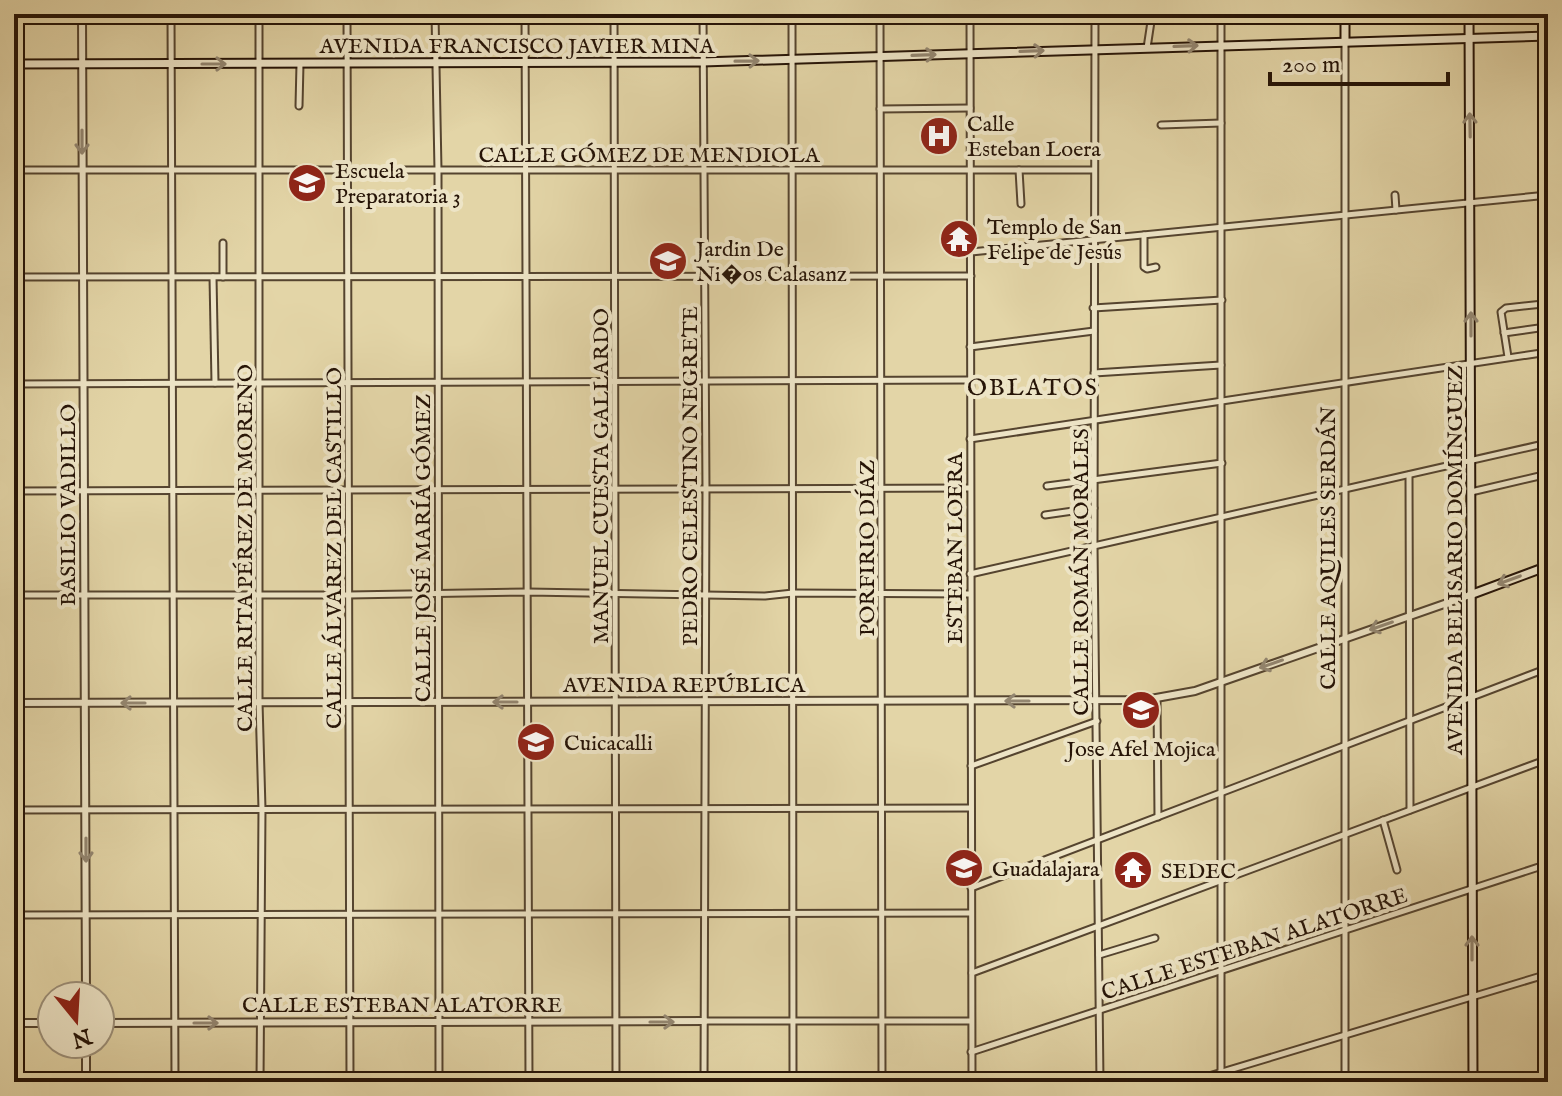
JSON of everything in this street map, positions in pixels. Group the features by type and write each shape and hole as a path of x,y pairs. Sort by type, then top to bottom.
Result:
{"main road":[{"name":"CALLE AQUILES SERDÁN","path":"1345,14 1345,42"},
{"name":"AVENIDA BELISARIO DOMÍNGUEZ","path":"1469,14 1473,1082"},
{"name":"AVENIDA FRANCISCO JAVIER MINA","path":"14,64 702,62 1548,36"},
{"path":"1470,595 1548,566"}],"street":[{"name":"BASILIO VADILLO","path":"82,14 86,980"},
{"path":"171,14 175,1082"},
{"name":"CALLE RITA PÉREZ DE MORENO","path":"259,14 260,1082"},
{"name":"CALLE ÁLVAREZ DEL CASTILLO","path":"347,14 350,1082"},
{"name":"CALLE JOSÉ MARÍA GÓMEZ","path":"435,14 438,170 439,1082"},
{"path":"525,14 529,1082"},
{"name":"MANUEL CUESTA GALLARDO","path":"614,14 616,1082"},
{"name":"PEDRO CELESTINO NEGRETE","path":"703,14 706,490 704,1082"},
{"path":"792,14 793,1082"},
{"name":"PORFIRIO DÍAZ","path":"880,14 882,1082"},
{"name":"ESTEBAN LOERA","path":"970,14 972,1082"},
{"name":"CALLE ROMÁN MORALES","path":"1095,14 1094,546 1100,1082"},
{"path":"1221,14 1221,1082"},
{"path":"1147,48 1152,15"},
{"name":"CALLE AQUILES SERDÁN","path":"1345,42 1345,1082"},
{"path":"299,106 300,64"},
{"path":"880,109 970,108"},
{"path":"1161,125 1221,123"},
{"name":"CALLE GÓMEZ DE MENDIOLA","path":"14,170 1093,170"},
{"path":"1019,170 1021,204"},
{"path":"1395,195 1396,210"},
{"path":"971,252 1548,195"},
{"path":"1144,235 1144,267 1156,267"},
{"path":"223,243 223,277"},
{"path":"14,277 971,276"},
{"path":"213,277 215,383"},
{"path":"1093,308 1222,300"},
{"path":"970,439 1548,352 1543,304 1503,309 1508,357"},
{"path":"1504,333 1546,327"},
{"path":"970,347 1094,331"},
{"path":"1094,373 1222,365"},
{"path":"14,384 970,380"},
{"path":"970,574 1548,443"},
{"path":"1047,486 1222,463"},
{"path":"1409,474 1410,810"},
{"path":"1470,492 1548,474"},
{"path":"14,491 969,488"},
{"path":"1045,515 1094,508"},
{"path":"14,595 528,592 765,596 793,593 969,594"},
{"name":"AVENIDA REPÚBLICA","path":"14,703 1157,699 1221,682 1470,595"},
{"path":"971,888 1548,668"},
{"path":"1157,699 1158,817"},
{"path":"971,766 1097,721"},
{"path":"972,973 1548,759"},
{"path":"14,810 971,808"},
{"path":"1383,820 1397,870"},
{"name":"CALLE ESTEBAN ALATORRE","path":"971,1052 1548,864"},
{"path":"14,915 971,913"},
{"path":"1099,955 1155,938"},
{"path":"1189,1082 1548,974"},
{"path":"705,1021 971,1021"},
{"name":"CALLE ESTEBAN ALATORRE","path":"116,1023 705,1021"},
{"path":"14,1023 36,1023"},
{"path":"86,1060 86,1082"},
{"path":"1514,1082 1548,1078"}],"place":[{"name":"Calle Esteban Loera","path":"939,136"},
{"name":"Escuela Preparatoria 3","path":"307,183"},
{"name":"Templo de San Felipe de Jesús","path":"959,239"},
{"name":"Jardin De Ni�os Calasanz","path":"668,261"},
{"name":"Jose Afel Mojica","path":"1141,710"},
{"name":"Cuicacalli","path":"536,742"},
{"name":"Guadalajara","path":"964,868"},
{"name":"SEDEC","path":"1133,870"}],"district":[{"name":"OBLATOS","path":"1033,387"}]}
